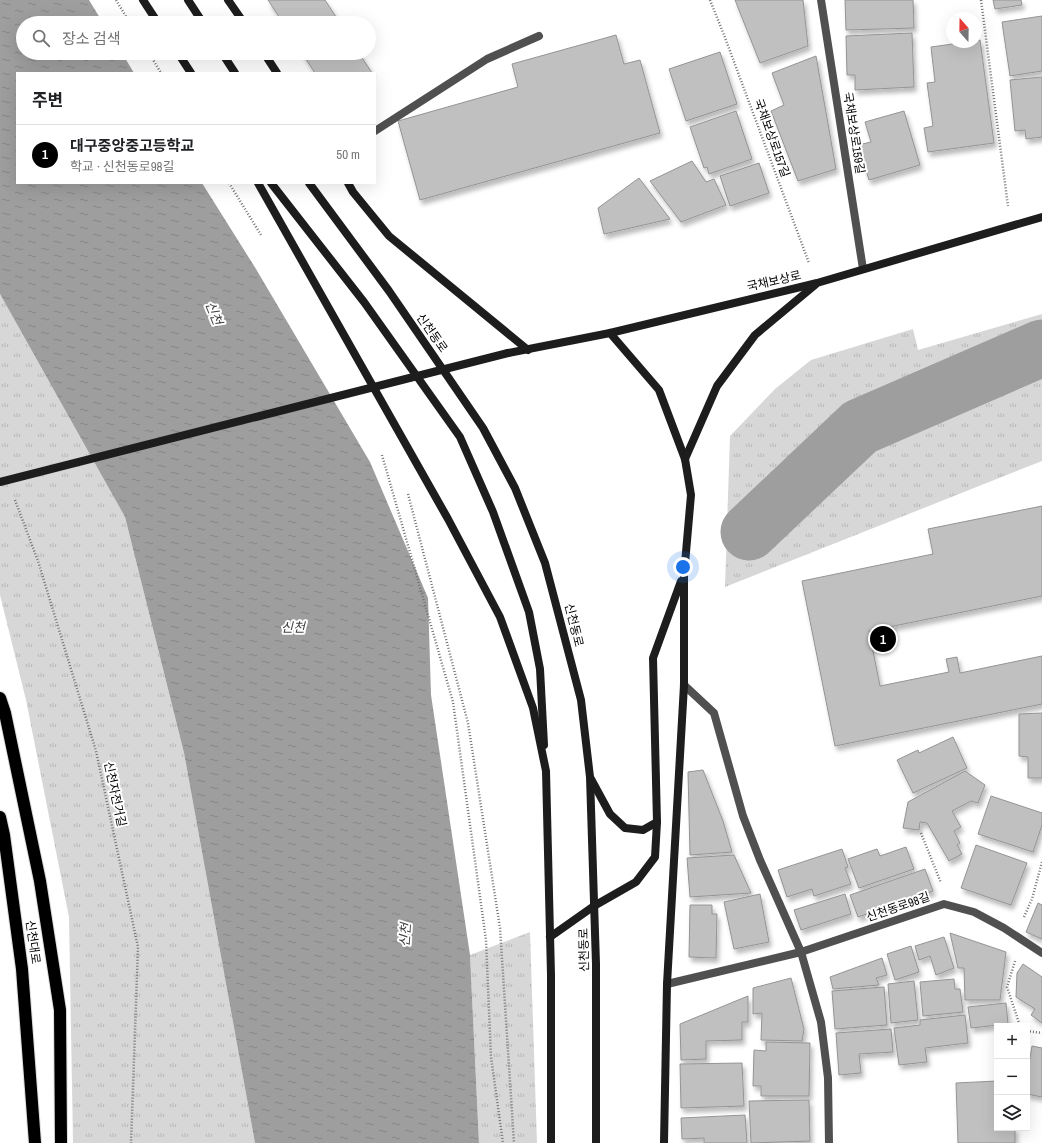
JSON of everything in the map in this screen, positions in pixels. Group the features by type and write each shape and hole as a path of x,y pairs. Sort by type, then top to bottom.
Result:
{"highway":[{"path":"0,698 5,713 40,881 60,1010 61,1143"},
{"name":"신천대로","path":"0,817 4,835 22,969 35,1143"}],"main road":[{"path":"143,0 153,16"},
{"path":"188,0 198,16"},
{"path":"228,0 239,16"},
{"path":"183,60 190,72"},
{"path":"227,60 234,72"},
{"path":"269,60 276,72"},
{"path":"259,184 448,519 500,617 533,708 546,771"},
{"path":"272,184 364,302 460,437 493,512 529,612 540,669 546,771 550,937 550,1143"},
{"name":"신천동로","path":"310,184 389,291 483,428 515,488 545,563 581,700 590,777 596,964 596,1143"},
{"path":"349,184 353,192 389,236 528,350"},
{"name":"국채보상로","path":"0,482 508,353 610,333 817,283 1042,217"},
{"path":"685,459 717,386 755,335 817,283"},
{"path":"610,333 659,390 685,459 691,495 684,575 684,685 666,984 664,1143"},
{"path":"550,937 594,906 636,882 655,857 657,822 653,658 684,575"},
{"path":"590,777 610,814 625,828 643,830 657,822"}],"street":[{"name":"국채보상로159길","path":"821,0 863,269"},
{"path":"376,130 487,59 539,36"},
{"path":"684,685 714,713 743,816 760,860 801,952 821,1022 828,1078 829,1143"},
{"name":"신천동로98길","path":"666,984 801,952 944,904 974,912 1019,937 1042,953"}],"path":[{"path":"116,0 126,16"},
{"name":"국채보상로157길","path":"710,0 817,283"},
{"path":"981,0 1010,226"},
{"path":"153,60 160,72"},
{"path":"230,184 263,237"},
{"path":"382,454 453,702 486,940 491,1057 503,1143"},
{"path":"406,487 468,723 500,928 514,1143"},
{"name":"신천자전거길","path":"14,498 38,561 96,751 138,947 131,1143"},
{"path":"921,833 941,880 944,904"},
{"path":"1019,1023 1007,987 1019,937 1032,899 1042,862"},
{"path":"1030,1032 1042,1033"}],"green space":[{"path":"0,294 125,517 184,753 255,1143 73,1143 69,917 26,700 0,595"},
{"path":"1042,314 1042,461 725,587 730,436 775,389 811,360 913,329 918,350"},
{"path":"530,932 537,1143 479,1143 470,955"}],"water":[{"name":"신천","path":"0,0 89,0 99,16 16,16 16,60 126,60 133,72 16,72 16,184 203,184 256,269 370,462 428,598 431,695 470,955 479,1143 255,1143 184,753 125,517 0,294"}],"building":[{"path":"268,0 325,0 335,16 278,16"},
{"path":"735,0 803,0 808,46 760,63"},
{"path":"845,0 913,0 914,28 846,30"},
{"path":"993,0 1021,0 1022,5 995,9"},
{"path":"1042,16 1042,71 1010,76 1002,22"},
{"path":"912,33 914,87 855,90 855,75 847,75 846,36"},
{"path":"616,35 624,64 640,60 660,133 420,200 398,121 518,87 512,64"},
{"path":"946,45 946,48 981,48 994,143 928,152 924,128 933,126 927,83 935,82 931,47"},
{"path":"720,52 737,104 686,121 669,69"},
{"path":"816,56 836,169 798,181 771,111 784,105 772,73"},
{"path":"307,60 364,60 371,72 314,72"},
{"path":"1042,77 1042,137 1026,139 1025,130 1015,131 1010,80"},
{"path":"736,111 752,159 709,174 707,167 704,168 690,127"},
{"path":"904,111 920,165 869,180 858,145 871,142 865,122"},
{"path":"692,161 706,182 714,179 726,205 681,222 650,181"},
{"path":"759,163 769,193 730,206 720,176"},
{"path":"639,178 670,219 604,234 598,208"},
{"path":"1042,506 1042,596 869,631 880,686 949,672 946,659 957,657 960,673 1042,656 1042,704 835,746 802,581 933,554 928,529"},
{"path":"1042,713 1042,778 1028,778 1028,757 1019,756 1019,714"},
{"path":"953,737 967,768 913,793 897,760 918,750 919,753"},
{"path":"703,770 723,821 732,852 690,855 688,772"},
{"path":"965,771 985,785 978,803 971,801 952,811 961,827 954,831 960,843 957,845 962,854 949,861 927,823 920,822 919,830 903,828 908,802"},
{"path":"991,796 1042,813 1042,825 1033,852 978,834"},
{"path":"976,845 1027,863 1011,905 961,888"},
{"path":"906,847 914,869 859,888 848,859 877,849 880,856"},
{"path":"842,849 848,867 845,868 851,884 814,896 812,889 787,897 778,870"},
{"path":"734,855 751,893 690,897 687,858"},
{"path":"925,869 933,891 858,917 850,895"},
{"path":"760,894 769,942 734,949 724,902"},
{"path":"845,894 851,914 801,930 794,910"},
{"path":"1038,903 1042,905 1042,939 1026,932"},
{"path":"690,905 712,905 712,914 717,914 716,958 689,957"},
{"path":"950,933 1006,952 1000,1000 965,1000 964,968 958,968"},
{"path":"944,937 954,968 936,975 930,956 919,960 915,946"},
{"path":"911,946 919,972 895,980 887,954"},
{"path":"882,958 887,975 876,978 879,985 833,989 830,977"},
{"path":"1023,964 1042,977 1042,1023 1031,1015 1035,1009 1016,997 1017,973"},
{"path":"791,978 804,1029 802,1041 761,1040 762,1013 753,1014 753,988"},
{"path":"954,979 955,989 960,989 963,1012 923,1016 920,982"},
{"path":"914,981 918,1020 891,1023 888,984"},
{"path":"884,987 887,1025 835,1029 832,991"},
{"path":"748,996 748,1022 742,1022 742,1040 706,1041 706,1059 681,1060 680,1024"},
{"path":"1006,1003 1008,1023 994,1023 994,1026 971,1028 968,1007"},
{"path":"965,1015 968,1043 925,1048 927,1062 899,1065 894,1028 920,1025 920,1020"},
{"path":"891,1029 893,1052 859,1054 861,1073 839,1075 836,1033"},
{"path":"766,1042 810,1043 809,1096 761,1096 761,1086 753,1086 754,1050 766,1051"},
{"path":"1032,1046 1042,1048 1042,1097 1030,1095 1030,1058"},
{"path":"742,1063 744,1106 681,1108 680,1064"},
{"path":"994,1081 994,1131 1015,1131 1015,1143 958,1143 956,1083"},
{"path":"809,1100 810,1141 751,1143 749,1101"},
{"path":"745,1115 747,1143 704,1143 704,1138 682,1139 681,1118"}],"waterway":[{"path":"749,532 860,427 1042,348"}],"place":[{"name":"대구중앙중고등학교","path":"883,639"}]}
